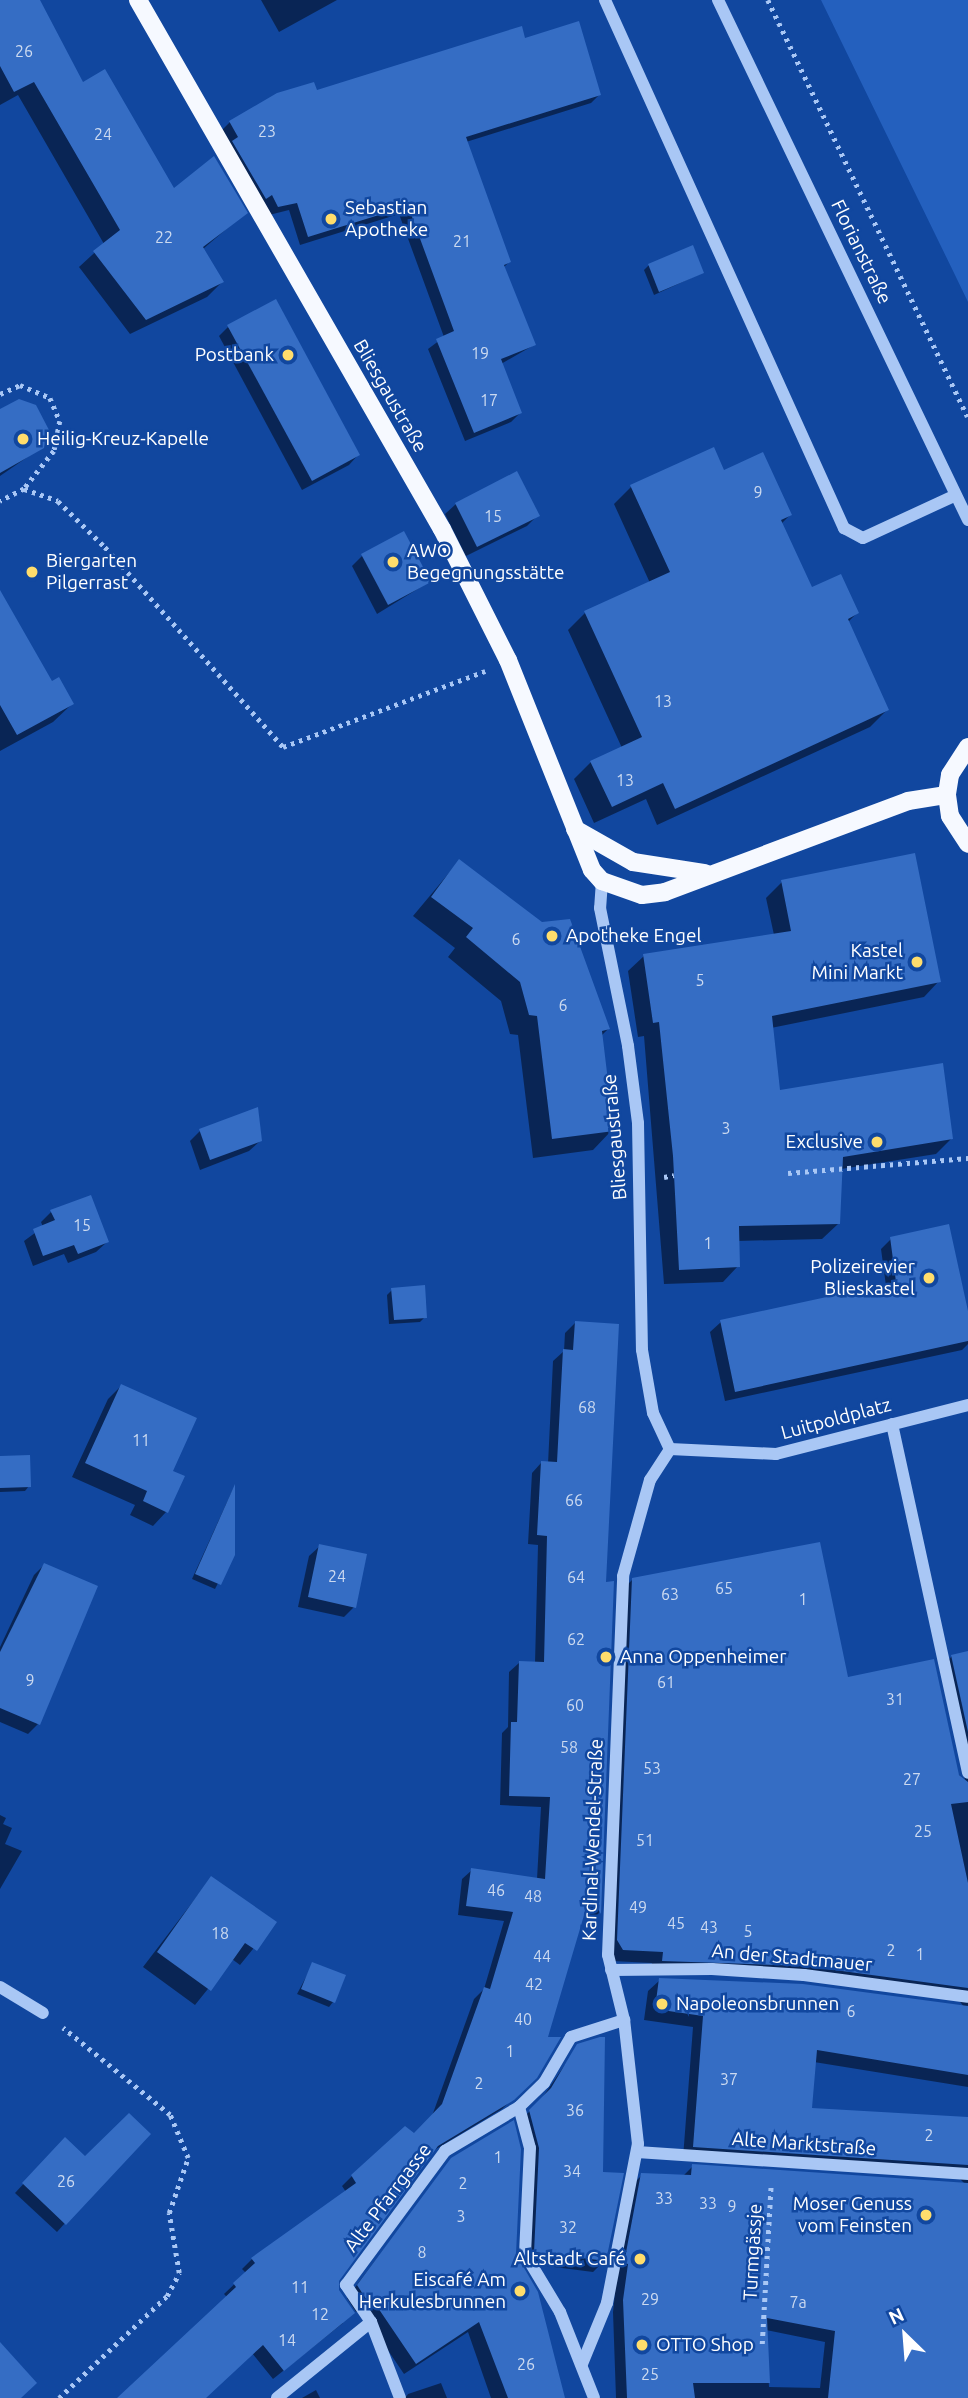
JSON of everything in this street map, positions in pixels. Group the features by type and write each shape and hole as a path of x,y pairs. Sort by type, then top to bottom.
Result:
{"main road":[{"name":"Bliesgaustraße","path":"138,0 442,528 508,660 592,870 602,881"},
{"path":"968,747 950,775 947,795 950,816 968,844"},
{"path":"602,881 642,895 665,892 709,873 908,801 947,795"},
{"path":"575,828 633,862 709,873"}],"street":[{"path":"606,0 844,528 863,538 956,495"},
{"name":"Florianstraße","path":"718,0 968,520"},
{"name":"Bliesgaustraße","path":"602,881 600,908 628,1046 638,1123 642,1350 653,1413 670,1449"},
{"name":"Luitpoldplatz","path":"670,1449 776,1454 968,1405"},
{"path":"892,1424 968,1773"},
{"name":"Kardinal-Wendel-Straße","path":"582,2364 607,2303 637,2152 624,2020 607,1955 623,1576 650,1480 670,1449"},
{"name":"An der Stadtmauer","path":"611,1970 712,1969 848,1980 968,1997"},
{"path":"0,1987 43,2012"},
{"name":"Alte Pfarrgasse","path":"400,2398 370,2322 346,2285 445,2151 519,2108 544,2083 570,2037 624,2020"},
{"path":"519,2108 530,2148 525,2254 560,2312 594,2398"},
{"name":"Alte Marktstraße","path":"637,2152 968,2175"},
{"path":"277,2398 370,2322"}],"path":[{"path":"768,0 968,418"},
{"path":"0,394 20,385 50,398 60,421 54,451 24,489 0,501"},
{"path":"24,489 58,501 106,547 283,747 455,685"},
{"path":"788,1173 968,1158"},
{"path":"43,2012 170,2115 188,2158 169,2213 179,2273 167,2296 59,2398"},
{"name":"Turmgässje","path":"762,2344 772,2161"}],"shaded area":[{"path":"821,0 968,0 968,302 955,275"}],"building":[{"path":"0,0 40,0 83,82 105,69 174,188 214,156 248,213 203,247 224,282 146,320 93,251 120,230 34,82 14,92 0,66"},
{"path":"579,21 601,95 466,137 511,262 504,265 536,345 501,359 522,413 474,433 436,339 454,331 408,206 308,237 297,203 278,207 272,195 266,199 232,141 238,137 229,121 277,93 314,82 317,90 522,26 525,38"},
{"path":"693,245 704,273 659,292 648,264"},
{"path":"276,299 360,455 312,481 227,325"},
{"name":"Heilig-Kreuz-Kapelle","path":"19,399 36,405 49,430 44,448 0,473 0,409"},
{"path":"714,447 724,470 763,452 792,515 781,520 812,587 841,574 859,613 848,619 889,710 675,809 663,783 612,807 590,761 642,737 584,611 670,572 630,485"},
{"path":"517,471 540,516 477,547 455,503"},
{"name":"AWO Begegnungsstätte","path":"404,531 431,582 388,605 361,554"},
{"path":"0,590 52,681 59,677 74,704 17,735 0,705"},
{"path":"915,853 941,982 772,1016 780,1090 943,1063 953,1139 843,1157 840,1224 739,1226 740,1267 679,1270 673,1156 659,1022 653,1023 643,954 791,931 781,880"},
{"path":"459,859 542,922 570,919 610,1029 602,1031 614,1131 552,1139 537,1016 529,1015 520,982 466,937 473,928 431,897"},
{"path":"258,1107 262,1141 210,1160 199,1129"},
{"path":"91,1195 109,1242 78,1254 74,1245 43,1256 33,1229 55,1220 50,1210"},
{"path":"949,1224 968,1311 968,1341 735,1392 720,1320 896,1282 890,1237"},
{"path":"425,1285 427,1318 394,1320 391,1288"},
{"path":"575,1321 619,1324 606,1582 614,1581 601,1914 590,1895 548,2037 561,2037 537,2078 514,2100 438,2146 339,2281 339,2290 355,2313 284,2371 263,2345 206,2398 117,2398 236,2287 233,2283 255,2263 251,2258 356,2183 351,2175 405,2126 414,2133 442,2104 484,1987 490,1989 513,1912 466,1906 471,1868 545,1879 550,1797 509,1796 511,1722 517,1722 519,1661 544,1662 547,1536 537,1535 541,1461 557,1462 563,1349 573,1350"},
{"path":"121,1384 197,1418 173,1471 185,1476 168,1513 143,1501 147,1491 85,1463"},
{"path":"30,1455 31,1487 0,1488 0,1456"},
{"path":"235,1484 235,1555 221,1585 195,1574"},
{"path":"820,1542 848,1677 934,1659 959,1775 968,1782 968,1802 951,1804 968,1883 968,1988 805,1966 662,1961 663,1952 623,1950 617,1940 632,1578"},
{"path":"319,1544 367,1554 356,1608 308,1597"},
{"path":"44,1563 98,1586 40,1725 0,1708 0,1652"},
{"path":"968,1651 968,1732 951,1655"},
{"path":"211,1876 277,1922 257,1951 245,1943 211,1991 157,1952"},
{"path":"312,1962 346,1975 335,2003 301,1989"},
{"path":"659,1978 803,1984 968,2006 968,2075 817,2050 812,2108 968,2117 968,2165 693,2147 703,2016 655,2009"},
{"path":"605,2037 603,2172 624,2173 606,2261 534,2252 539,2148 529,2110 551,2088 577,2044"},
{"path":"129,2113 151,2134 66,2225 22,2183 65,2137 85,2156"},
{"path":"514,2120 521,2149 516,2254 538,2292 565,2398 508,2398 479,2322 416,2364 372,2299 368,2302 357,2285 451,2158"},
{"path":"692,2164 968,2183 968,2398 828,2398 835,2331 767,2318 770,2383 693,2383 695,2398 627,2398 623,2300 628,2264 624,2263 641,2173 691,2175"},
{"path":"0,2342 37,2383 21,2398 0,2398"}],"place":[{"name":"Sebastian Apotheke","path":"331,219"},
{"name":"Postbank","path":"288,355"},
{"name":"Heilig-Kreuz-Kapelle","path":"23,439"},
{"name":"AWO Begegnungsstätte","path":"393,562"},
{"name":"Biergarten Pilgerrast","path":"32,572"},
{"name":"Apotheke Engel","path":"552,936"},
{"name":"Kastel Mini Markt","path":"917,962"},
{"name":"Exclusive","path":"877,1142"},
{"name":"Polizeirevier Blieskastel","path":"929,1278"},
{"name":"Anna Oppenheimer","path":"606,1657"},
{"name":"Napoleonsbrunnen","path":"662,2004"},
{"name":"Moser Genuss vom Feinsten","path":"926,2215"},
{"name":"Altstadt Café","path":"640,2259"},
{"name":"Eiscafé Am Herkulesbrunnen","path":"520,2291"},
{"name":"OTTO Shop","path":"642,2345"}]}
